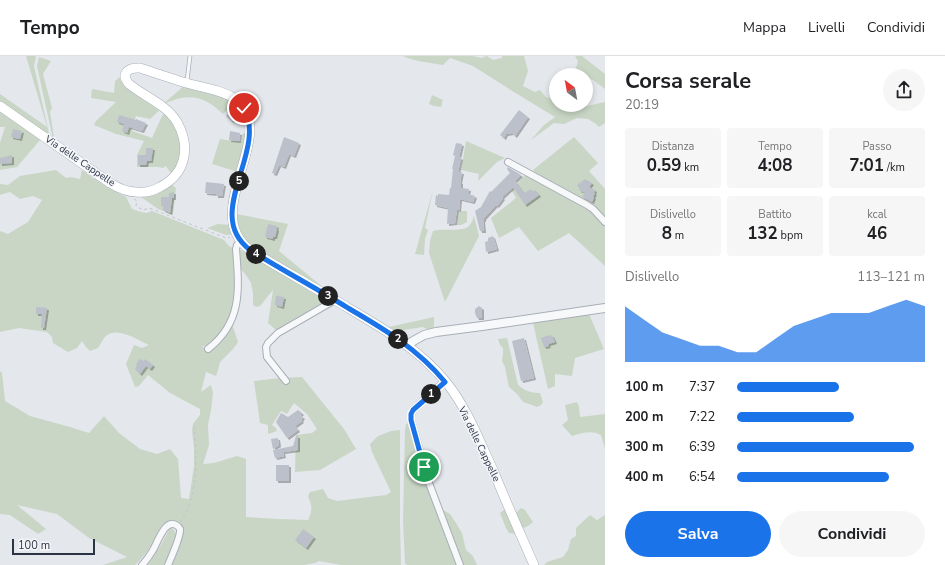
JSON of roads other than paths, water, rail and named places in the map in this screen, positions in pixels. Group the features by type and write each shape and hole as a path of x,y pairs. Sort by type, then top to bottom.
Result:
{"main road":[{"name":"Via delle Cappelle","path":"0,106 110,183 130,192 142,192 150,191 164,185 176,174 183,162 185,149 180,129 170,114 129,84 126,79 126,73 129,69 135,68 144,70 221,92 233,97 242,105 250,125 247,152 232,210 233,224 239,243 382,328 408,345 430,365 458,399 474,427 534,565"}],"street":[{"path":"508,162 587,205 593,209 605,222"},
{"path":"208,349 221,338 227,329 236,306 239,282 236,249 239,243"},
{"path":"286,381 267,357 266,347 268,343 278,333 335,300"},
{"path":"408,345 424,335 436,332 605,308"},
{"path":"445,382 413,410 411,420 429,483 460,565"},
{"path":"142,565 154,550 160,536 168,525 173,524 178,525 180,529 168,565"}],"lane":[{"path":"186,83 190,56"}]}
